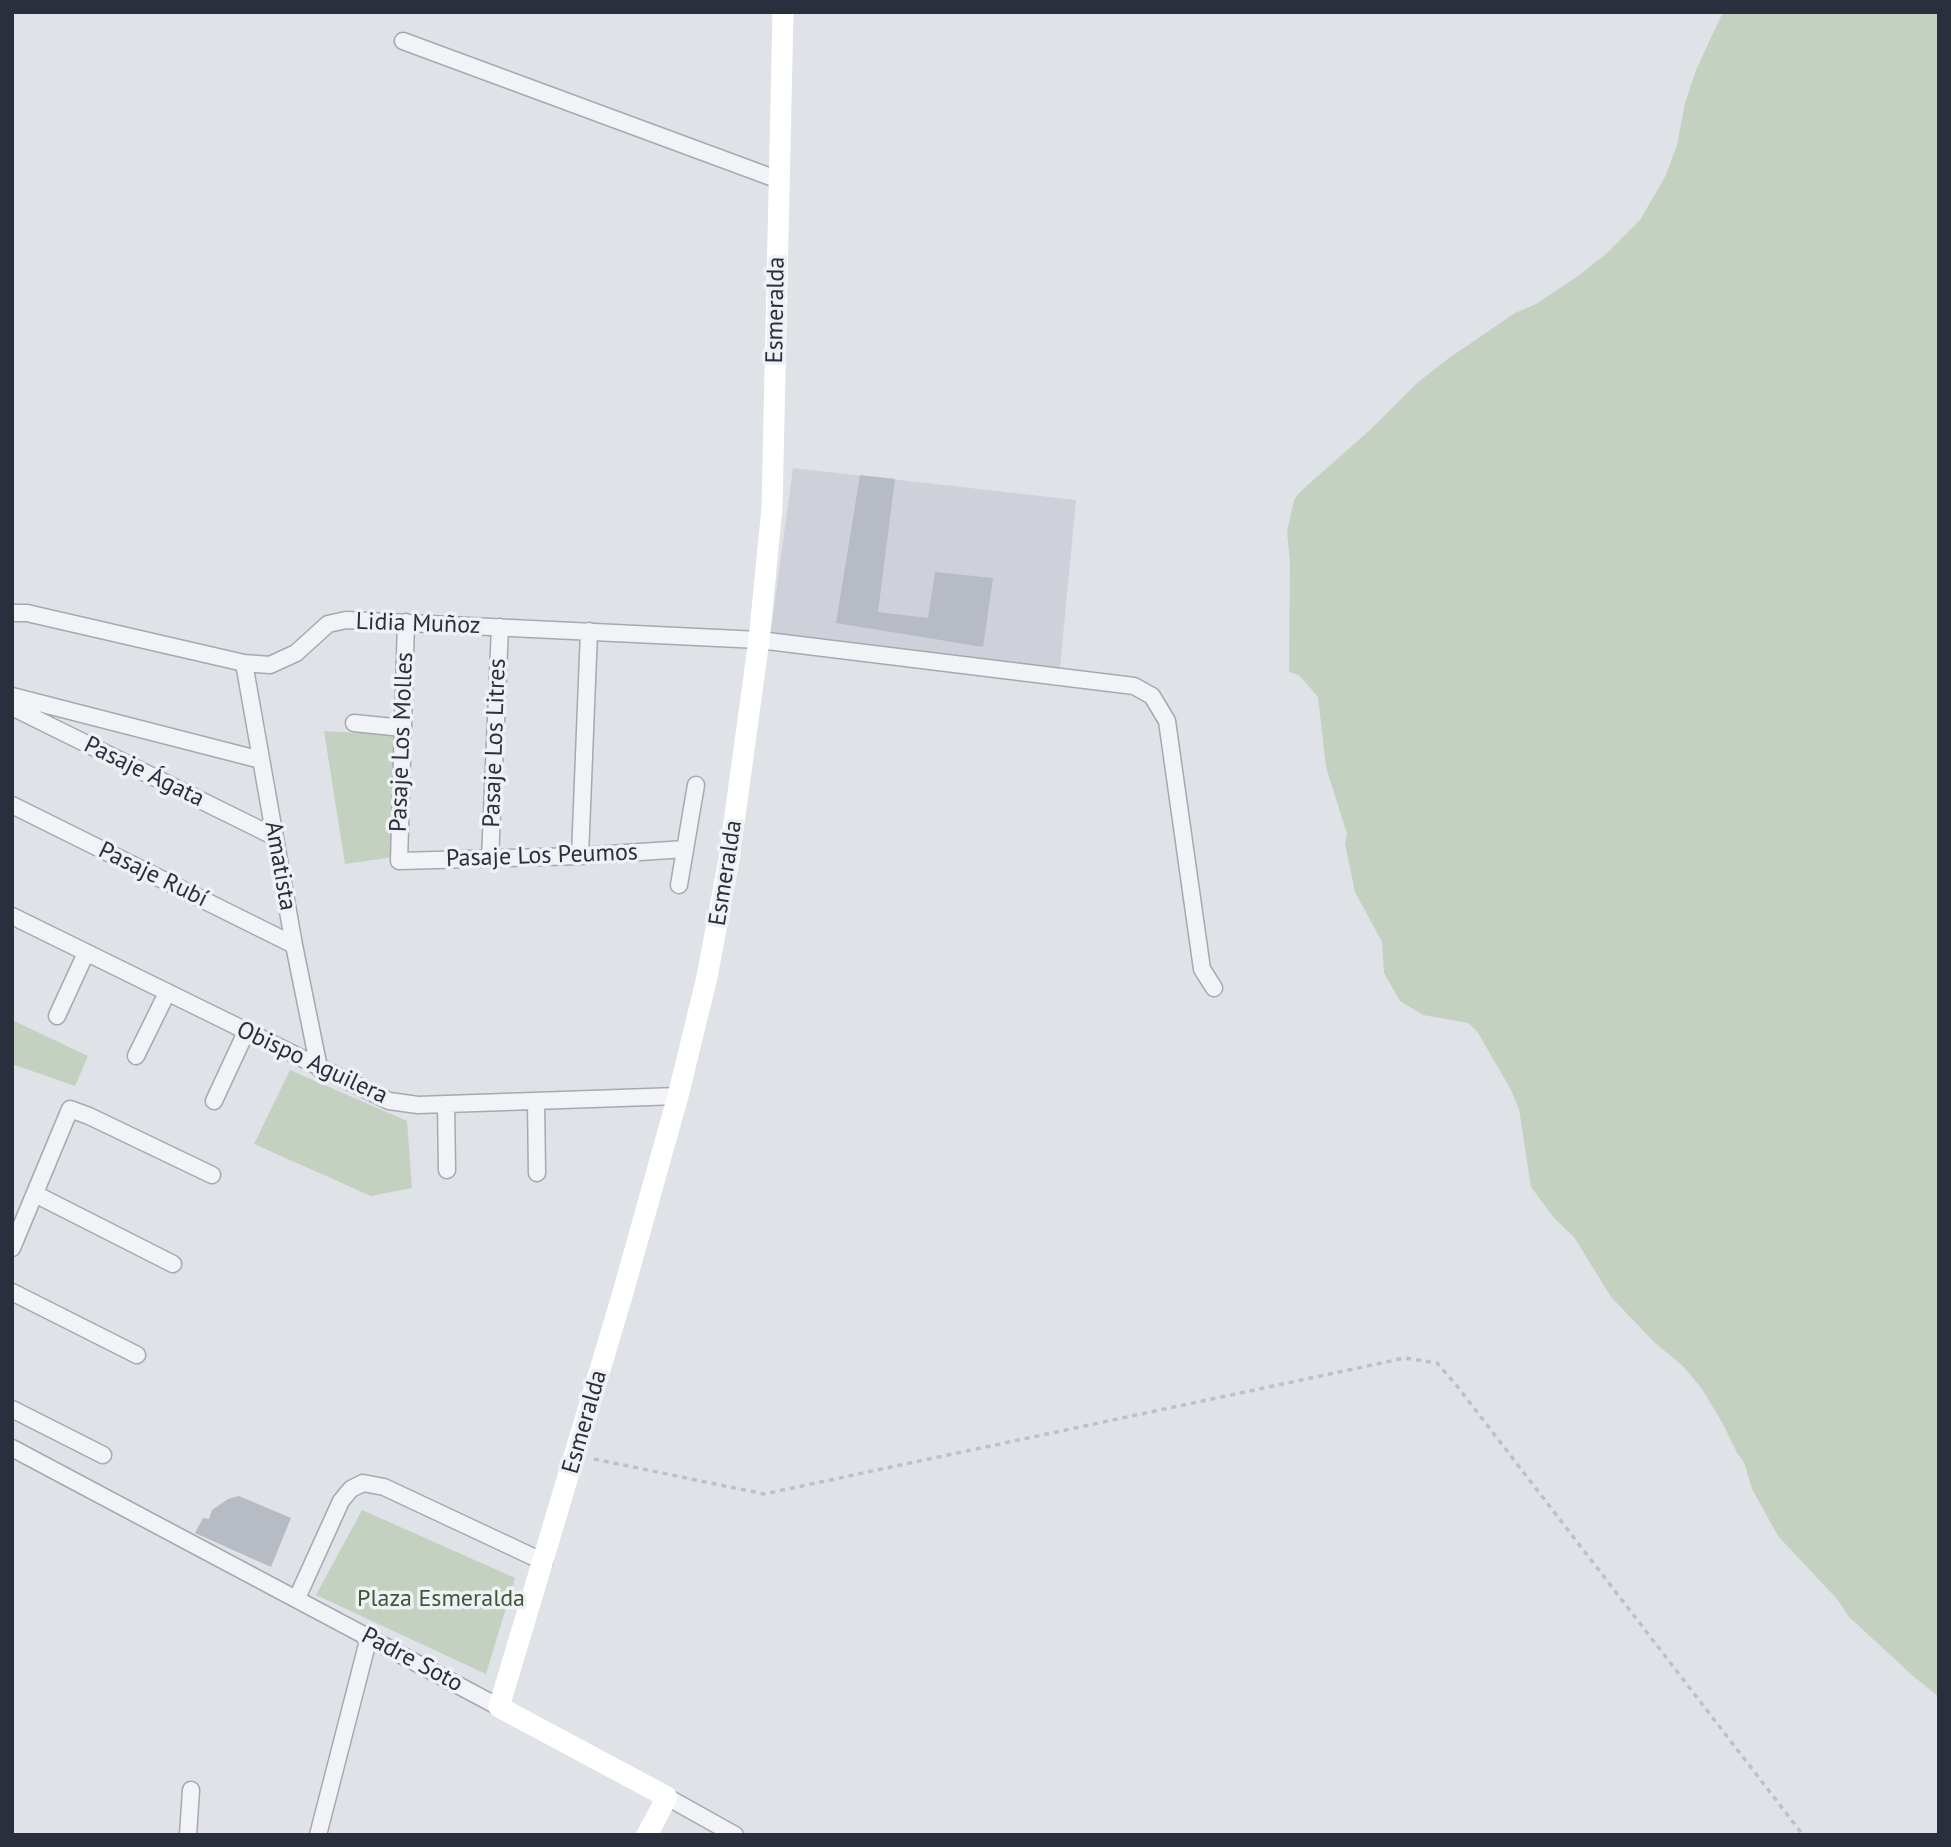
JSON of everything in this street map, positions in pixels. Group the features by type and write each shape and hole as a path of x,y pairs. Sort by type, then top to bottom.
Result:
{"street":[{"name":"Esmeralda","path":"499,1707 544,1562 678,1096 708,977 721,907 759,640 772,508 783,12"},
{"path":"403,41 779,180"},
{"name":"Lidia Muñoz","path":"12,613 27,613 244,663 270,665 296,653 328,624 346,620 759,640 1134,686 1152,696 1167,721 1202,969 1214,988"},
{"name":"Pasaje Los Molles","path":"399,861 406,622"},
{"name":"Pasaje Los Litres","path":"490,859 500,627"},
{"path":"580,856 589,631"},
{"name":"Amatista","path":"244,663 294,945 319,1068"},
{"path":"12,696 261,760"},
{"name":"Pasaje Ágata","path":"12,707 275,837"},
{"path":"355,723 403,727"},
{"path":"680,885 696,785"},
{"name":"Pasaje Rubí","path":"12,805 294,945"},
{"name":"Pasaje Los Peumos","path":"399,861 580,856 685,849"},
{"name":"Obispo Aguilera","path":"12,916 389,1101 418,1105 678,1096"},
{"path":"57,1016 86,953"},
{"path":"136,1056 167,993"},
{"path":"214,1101 246,1032"},
{"path":"536,1101 537,1173"},
{"path":"446,1104 447,1170"},
{"path":"12,1248 70,1109 212,1175"},
{"path":"35,1194 173,1264"},
{"path":"12,1292 137,1355"},
{"path":"12,1409 103,1455"},
{"name":"Padre Soto","path":"12,1448 297,1598 735,1835"},
{"path":"297,1598 341,1501 351,1489 363,1483 384,1488 544,1562"},
{"path":"318,1835 369,1637"},
{"path":"188,1835 191,1790"},
{"path":"647,1835 667,1797"}],"path":[{"path":"575,1455 764,1494 1405,1359 1437,1363 1803,1835"}],"shaded area":[{"path":"793,468 1076,500 1060,668 770,637"}],"green space":[{"path":"1723,12 1939,12 1939,1697 1849,1617 1837,1599 1778,1536 1752,1489 1744,1462 1702,1389 1683,1366 1655,1343 1611,1297 1574,1237 1554,1218 1531,1187 1519,1109 1477,1031 1468,1023 1423,1015 1400,1001 1384,973 1382,942 1355,892 1345,844 1347,834 1326,767 1318,697 1299,675 1289,672 1290,561 1287,532 1294,500 1417,383 1515,313 1536,304 1578,276 1606,254 1640,220 1665,177 1677,145 1685,103 1696,70"},
{"path":"324,731 397,735 393,857 345,864"},
{"path":"12,1020 88,1056 75,1086 12,1064"},
{"path":"290,1070 407,1121 412,1188 371,1196 254,1144"},
{"name":"Plaza Esmeralda","path":"362,1510 515,1578 486,1674 316,1595"}],"building":[{"path":"860,475 895,479 878,612 928,618 935,572 993,578 983,647 836,623"},
{"path":"239,1496 291,1518 271,1567 195,1533 203,1518 209,1519 212,1510 228,1499"}]}
